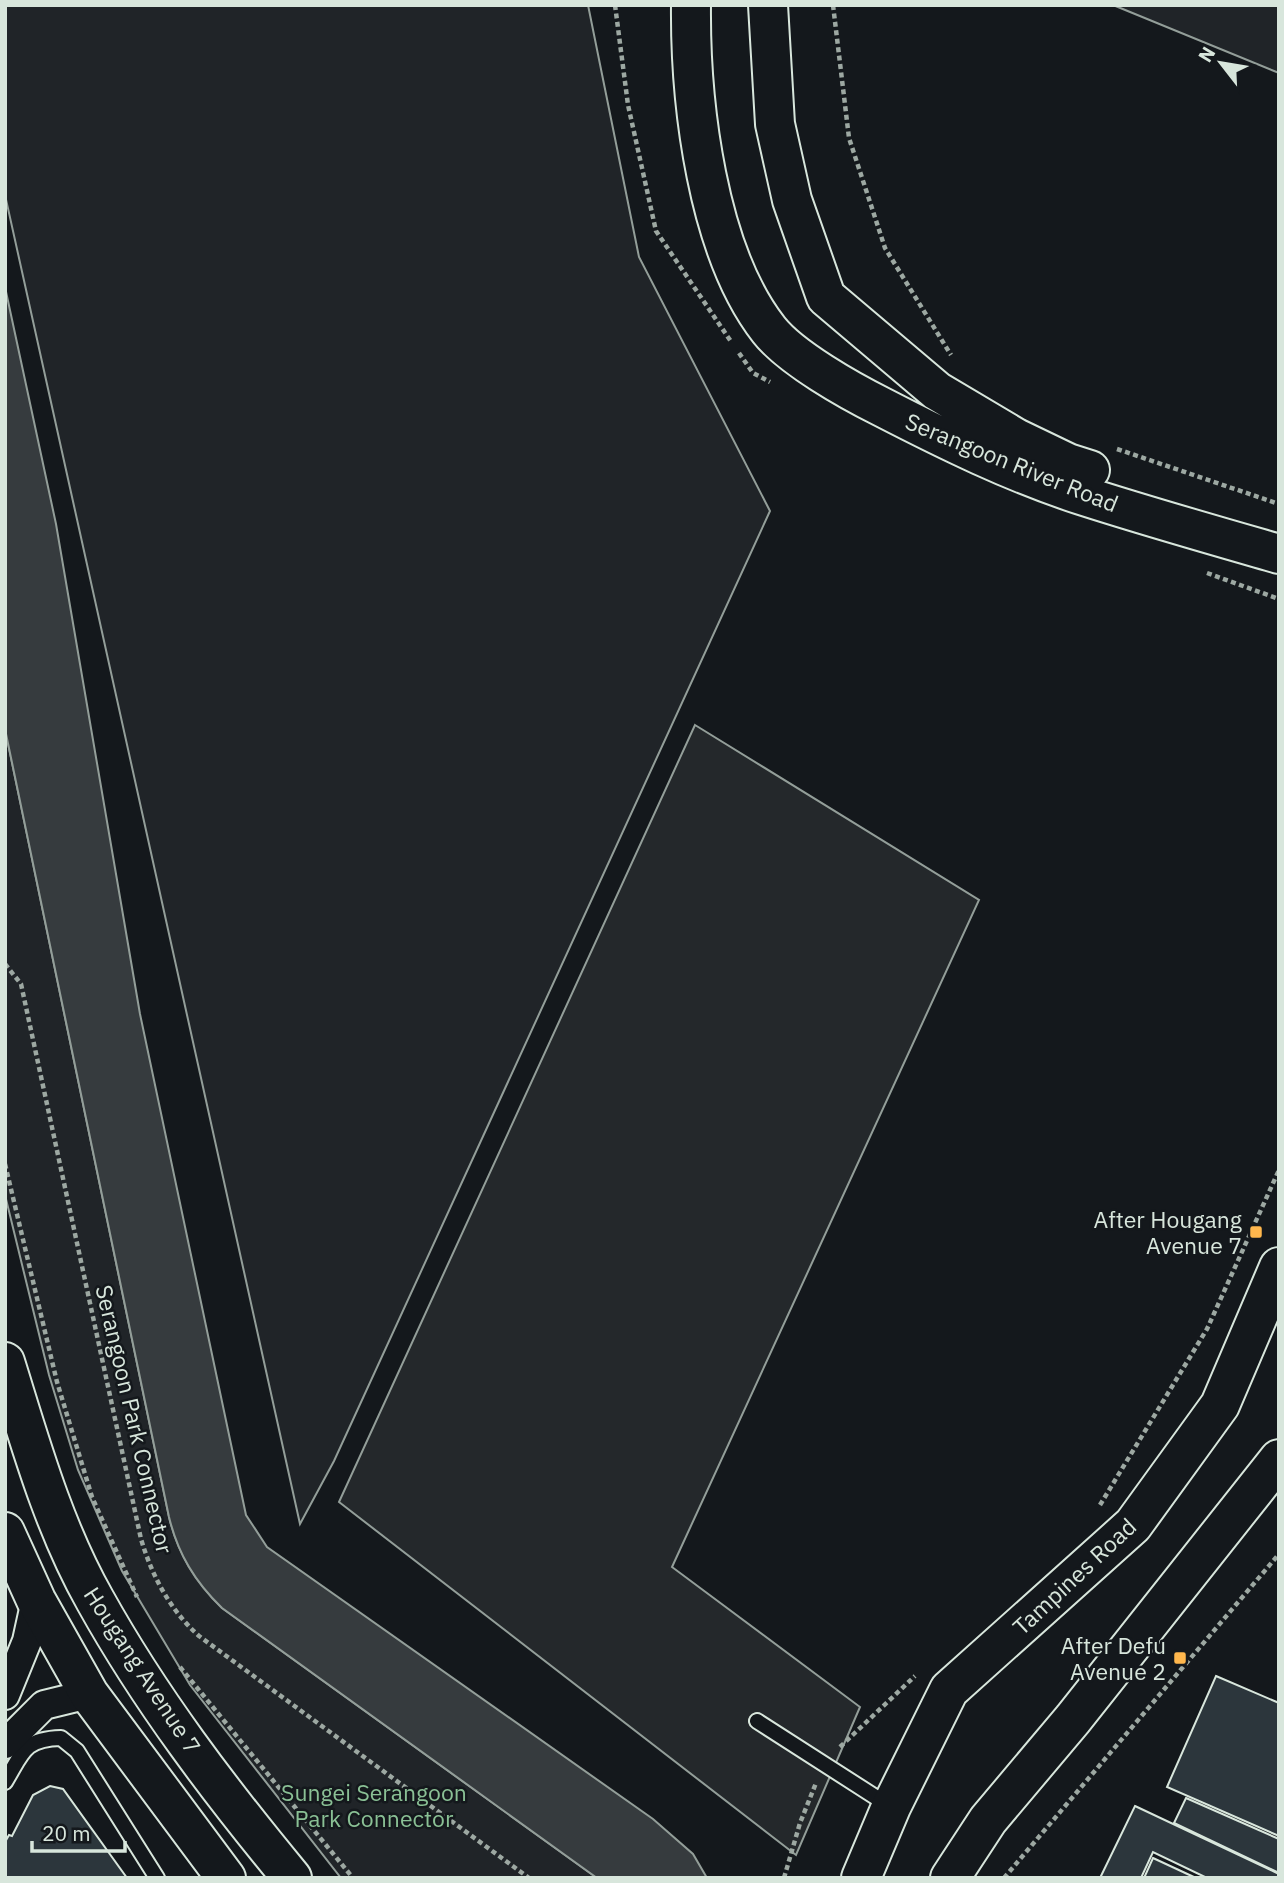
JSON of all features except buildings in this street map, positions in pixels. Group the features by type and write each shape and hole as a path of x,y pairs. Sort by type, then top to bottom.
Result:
{"main road":[{"name":"Serangoon River Road","path":"691,5 691,35 705,169 731,264 770,331 824,375 946,440 1078,494 1279,554"},
{"name":"Serangoon River Road","path":"768,5 775,124 792,200 826,297 937,391 1016,438 1068,463 1279,531"},
{"name":"Tampines Road","path":"861,1878 891,1807 949,1690 1133,1525 1220,1405 1279,1267"},
{"name":"Hougang Avenue 7","path":"8,1374 44,1488 94,1599 152,1692 221,1790 292,1878"},
{"path":"950,1878 988,1820 1073,1719 1279,1459"},
{"path":"5,1532 36,1601 89,1694 226,1878"}],"street":[{"path":"5,1695 27,1641 36,1601"},
{"path":"5,1744 44,1705 89,1694"}],"lane":[{"path":"757,1721 891,1807"},
{"path":"5,1782 29,1744 39,1739 61,1738 77,1752 156,1878"}],"path":[{"path":"833,5 849,138 885,248 957,365"},
{"path":"1115,447 1279,504"},
{"name":"Serangoon Park Connector","path":"5,964 21,984 141,1539 159,1584 176,1613 199,1636 529,1878"},
{"path":"5,1164 57,1382 92,1497 141,1607"},
{"path":"1096,1513 1207,1329 1279,1170"},
{"path":"1004,1878 1279,1555"},
{"path":"178,1664 353,1878"},
{"path":"784,1878 800,1823 824,1764 916,1675"}],"green space":[{"path":"5,5 588,5 639,257 770,511 334,1461 300,1524 5,195"},
{"path":"1113,5 1279,5 1279,73"},
{"name":"Sungei Serangoon Park Connector","path":"5,729 169,1517 183,1555 204,1588 222,1608 597,1878 341,1878 190,1685 122,1571 78,1470 49,1375 5,1195"}],"shaded area":[{"path":"5,287 56,524 140,1014 246,1515 267,1547 653,1819 693,1854 707,1878 597,1878 222,1608 196,1578 177,1543 169,1517 5,729"},
{"path":"695,725 979,900 672,1567 860,1707 796,1855 339,1502"}],"place":[{"name":"After Hougang Avenue 7","path":"1256,1232"},
{"name":"After Defu Avenue 2","path":"1180,1658"}]}
